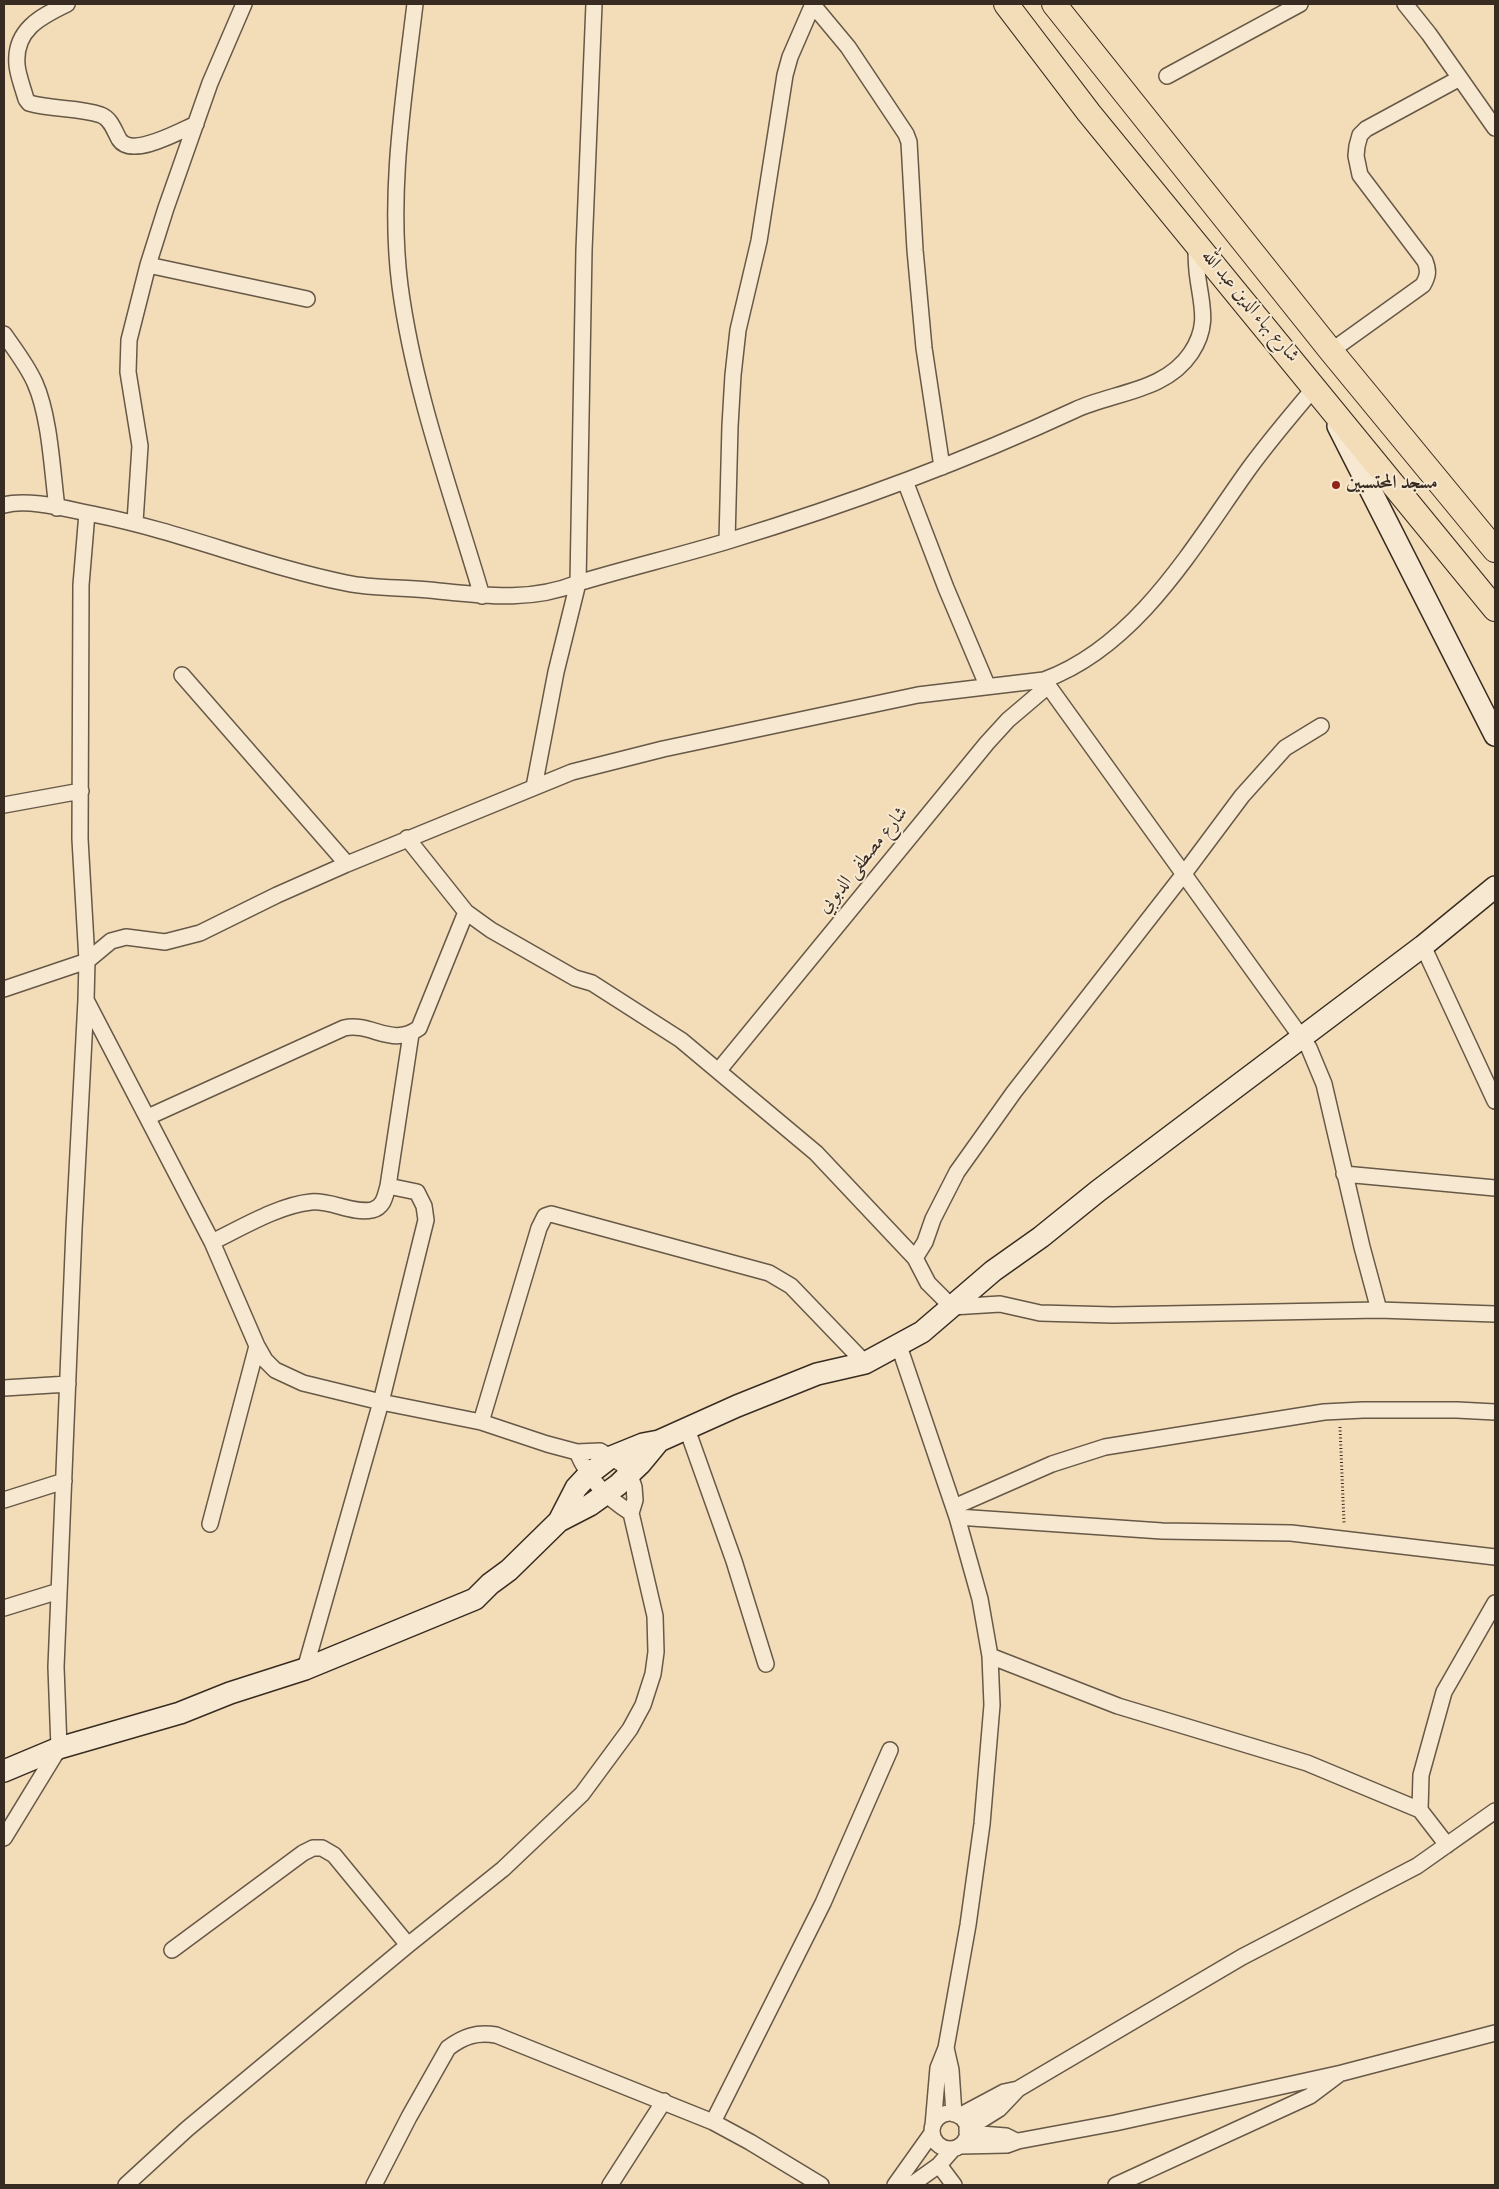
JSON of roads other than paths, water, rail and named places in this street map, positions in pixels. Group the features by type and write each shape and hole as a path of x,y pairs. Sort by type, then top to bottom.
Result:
{"main road":[{"name":"شارع بهاء الدين عبد الله","path":"1054,4 1331,350 1495,550"},
{"name":"شارع بهاء الدين عبد الله","path":"1009,5 1088,113 1319,392 1495,610"}],"street":[{"path":"67,4 33,23 24,33 17,49 17,66 26,99 29,103 91,112 103,116 110,122 120,142 131,146 142,147 196,124"},
{"path":"135,522 140,446 129,386 129,340 148,264 210,83 244,4"},
{"path":"415,4 398,168 396,217 400,287 413,358 429,424 482,596"},
{"path":"534,786 556,672 578,582 584,250 594,4"},
{"path":"728,541 730,417 738,330 759,241 785,75 790,57 813,4 853,55 906,134 909,142 915,250 924,348 942,467"},
{"path":"1167,76 1300,4"},
{"path":"1405,4 1429,34 1495,128"},
{"path":"1331,350 1423,285 1428,278 1425,261 1360,175 1356,156 1360,136 1366,129 1460,78"},
{"path":"4,504 23,502 135,522 312,575 370,587 427,590 482,596 555,592 578,582 728,541 905,481 1023,434 1088,405 1141,388 1165,376 1178,367 1190,354 1202,329 1203,303 1197,276 1196,243"},
{"path":"148,264 307,299"},
{"path":"4,334 29,370 41,402 50,449 57,508"},
{"path":"4,989 86,961 111,941 126,937 165,942 200,933 277,895 407,838 572,772 663,749 918,695 987,685 1046,683 1105,646 1160,590 1196,545 1258,458 1319,392 1495,735"},
{"path":"905,481 946,588 987,685"},
{"path":"4,1838 59,1748 56,1667 74,1228 86,1000 80,791 81,586 87,514"},
{"path":"182,675 347,864"},
{"path":"1046,683 1302,1039 1316,1063 1324,1084 1344,1174 1379,1310"},
{"name":"شارع مصطفى الدبوبي","path":"718,1070 987,743 1046,683"},
{"path":"915,1258 925,1242 933,1219 956,1172 1102,978 1264,770 1285,748 1321,726"},
{"path":"4,805 80,791"},
{"path":"407,838 466,912 491,930 575,978 592,983 681,1040 816,1153 915,1258 928,1283 952,1307 1000,1304 1040,1313 1113,1315 1379,1310 1495,1314"},
{"path":"559,1522 576,1488 589,1474 611,1457 635,1446 659,1440 687,1429 737,1406 817,1374 866,1362 922,1332 993,1271 1041,1237 1098,1191 1302,1039 1423,946 1495,887"},
{"path":"148,1117 344,1028 360,1028 396,1037 411,1034 418,1028 466,912"},
{"path":"1423,946 1495,1101"},
{"path":"86,1000 212,1242 257,1346 265,1360 275,1370 303,1383 381,1402 481,1422 577,1452 600,1451 622,1464 630,1474 634,1487 631,1513 655,1616 656,1652 653,1674 643,1706 630,1729 576,1800 504,1869 408,1945 187,2128 126,2185"},
{"path":"212,1242 278,1211 312,1202 358,1210 372,1210 380,1206 388,1186 411,1034"},
{"path":"1344,1174 1495,1188"},
{"path":"305,1669 381,1402 426,1220 424,1206 417,1192 388,1186"},
{"path":"481,1422 539,1228 545,1216 551,1214 760,1271 782,1279 866,1362"},
{"path":"210,1524 257,1346"},
{"path":"899,1346 955,1512 980,1598 990,1656 992,1705 982,1824 968,1925 946,2048 938,2068 932,2129 939,2145 962,2139 1007,2145 1018,2141 1116,2123 1342,2073 1495,2033"},
{"path":"4,1388 68,1384"},
{"path":"955,1512 1052,1464 1106,1447 1339,1411 1457,1410 1495,1412"},
{"path":"687,1429 734,1561 766,1664"},
{"path":"4,1771 59,1748 180,1712 230,1693 305,1669 475,1599 490,1584 509,1570 559,1522 605,1495 630,1474 659,1440"},
{"path":"577,1452 589,1474 605,1495 631,1513"},
{"path":"4,1500 64,1481"},
{"path":"955,1512 1162,1531 1291,1532 1495,1557"},
{"path":"4,1608 59,1591"},
{"path":"1420,1810 1421,1775 1444,1692 1495,1603"},
{"path":"990,1656 1118,1706 1307,1763 1420,1810 1447,1845"},
{"path":"714,2122 823,1902 890,1750"},
{"path":"911,2185 939,2165 962,2139 999,2109 1018,2089 1242,1957 1418,1866 1495,1812"},
{"path":"172,1950 287,1863 313,1848 322,1848 334,1856 408,1945"},
{"path":"374,2185 448,2048 458,2040 470,2035 483,2033 496,2035 714,2122 821,2185"},
{"path":"946,2048 957,2115"},
{"path":"1116,2185 1310,2096 1342,2073"},
{"path":"957,2115 1004,2092 1018,2089"},
{"path":"610,2185 664,2101"},
{"path":"895,2185 939,2117 949,2114 957,2115 963,2120 962,2139"},
{"path":"939,2165 954,2185"}],"place":[{"name":"مسجد المحتسبين","path":"1336,485"}]}
